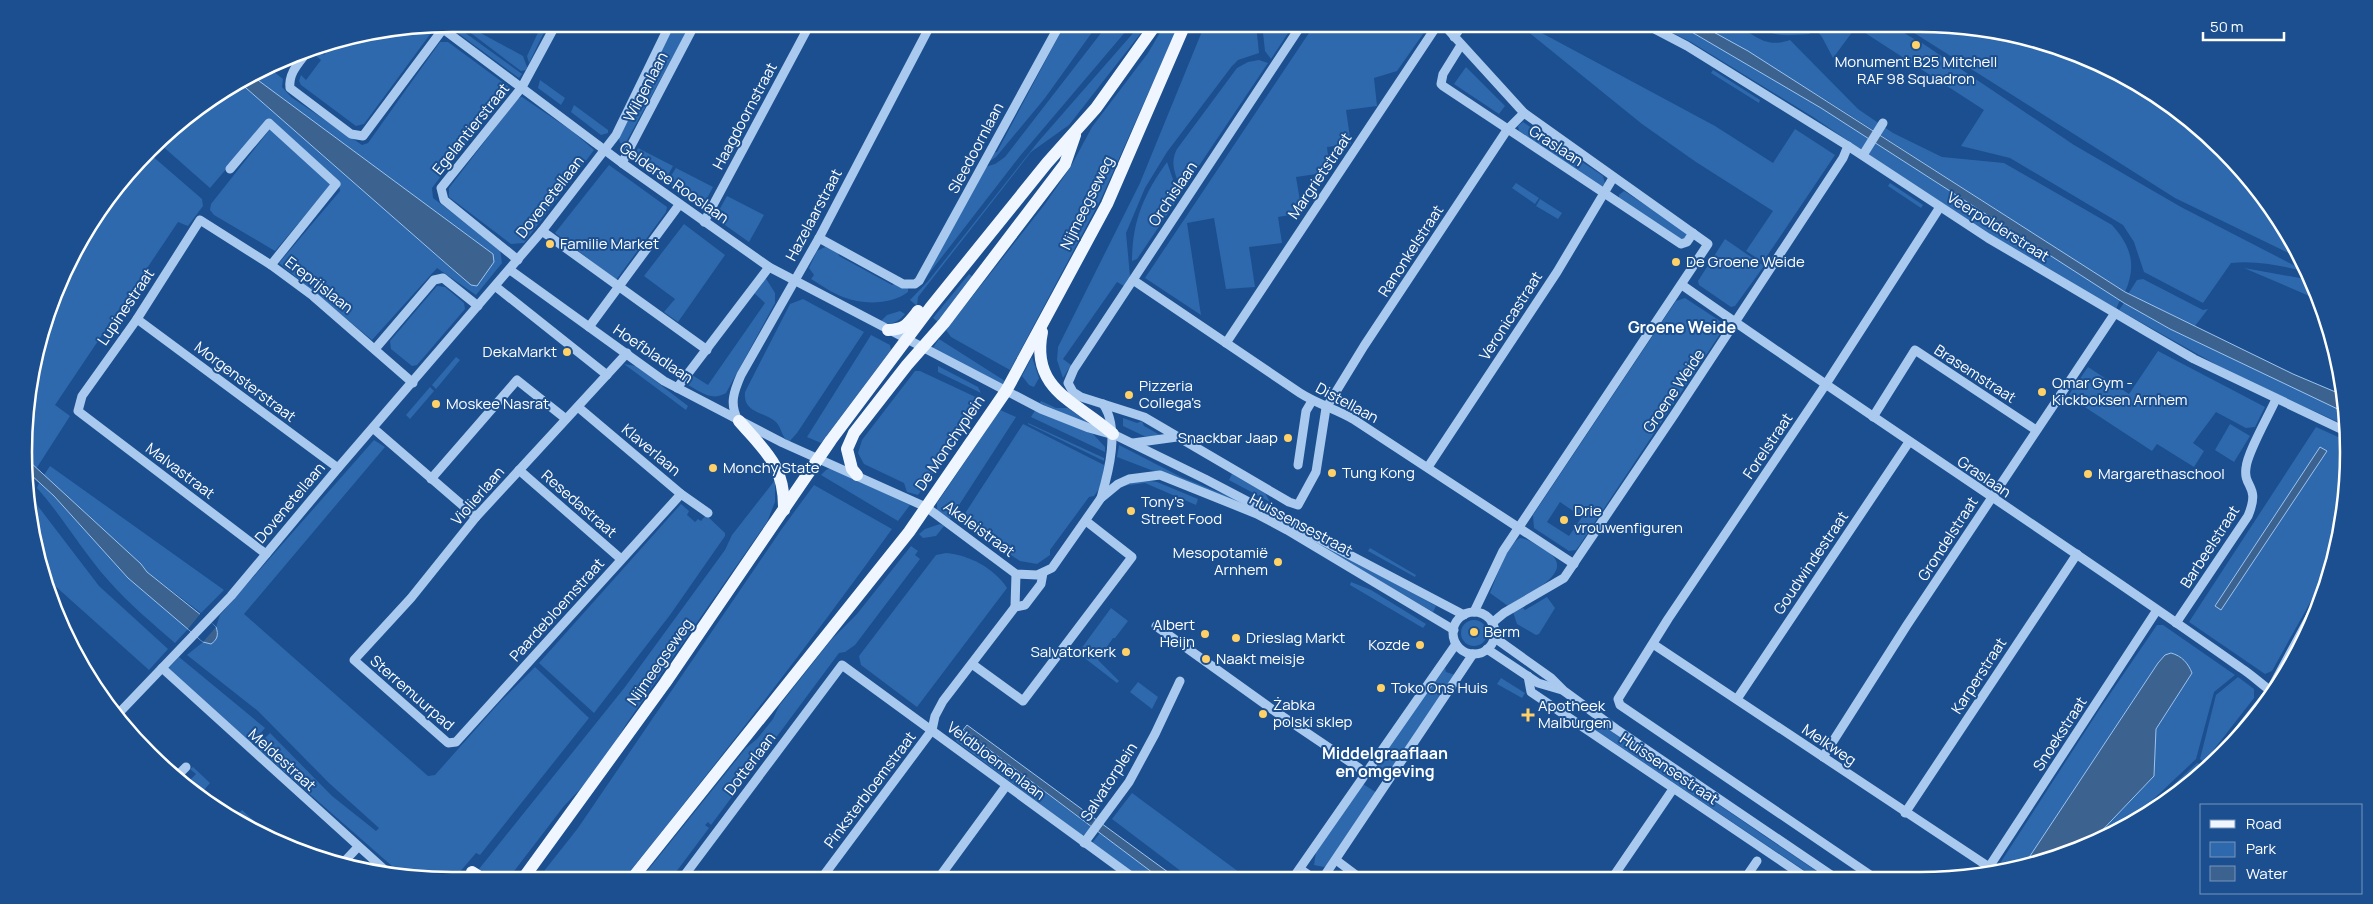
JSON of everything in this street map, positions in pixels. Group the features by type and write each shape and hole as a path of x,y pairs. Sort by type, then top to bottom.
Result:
{"main road":[{"path":"818,458 907,340 1047,162 1096,108 1150,32"},
{"name":"Nijmeegseweg","path":"1006,391 1107,204 1181,32"},
{"path":"857,475 852,469 848,458 848,444 888,388 944,323 1065,164 1076,132"},
{"path":"888,330 901,329 906,326 990,224 1001,220"},
{"path":"1044,322 1039,348 1043,372 1054,388 1113,434"},
{"name":"De Monchyplein","path":"926,507 1006,391"},
{"path":"738,421 776,464 783,483 784,510"},
{"name":"Nijmeegseweg","path":"528,872 649,706 818,458"},
{"path":"637,872 883,565 926,507"}],"street":[{"name":"Gelderse Rooslaan","path":"448,32 604,151 678,205 769,267 907,340"},
{"name":"Egelantierstraat","path":"518,260 444,200 441,188 522,88 552,32"},
{"name":"Wilgenlaan","path":"604,151 616,135 666,32"},
{"name":"Wilgenlaan","path":"622,163 691,32"},
{"name":"Haagdoornstraat","path":"704,222 806,32"},
{"name":"Hazelaarstraat","path":"738,421 732,404 734,391 819,238 928,32"},
{"name":"Sleedoornlaan","path":"819,238 903,284 915,284 934,258 983,162 1056,32"},
{"name":"Orchislaan","path":"1069,380 1297,32"},
{"name":"Margrietstraat","path":"1226,343 1433,32"},
{"name":"Graslaan","path":"1450,32 1524,113 1708,244 1682,285 1909,442 2077,554 2242,669 2267,689"},
{"path":"1454,37 1457,32"},
{"name":"Veerpolderstraat","path":"1661,32 1687,46 1848,146 1865,152 1940,207 2115,313 2194,359 2340,429"},
{"path":"300,61 292,72 289,80 290,88 351,134 363,136 437,33"},
{"name":"Graslaan","path":"1461,45 1443,74 1441,84 1507,130 1681,244 1686,242 1693,233"},
{"name":"Ranonkelstraat","path":"1326,408 1364,346 1507,130 1524,113"},
{"path":"230,169 269,123 336,184 271,265"},
{"path":"1865,152 1881,126"},
{"name":"Groene Weide","path":"1492,622 1564,578 1736,323 1843,158 1848,146"},
{"name":"Dovenetellaan","path":"122,710 216,612 510,270 604,151"},
{"name":"Veronicastraat","path":"1428,467 1614,178"},
{"path":"589,327 678,205"},
{"name":"Forelstraat","path":"1618,699 1826,384 1940,207"},
{"name":"Ereprijslaan","path":"200,220 271,265 313,296 413,383"},
{"name":"Lupinestraat","path":"78,411 82,396 137,319 200,220"},
{"path":"542,230 619,288 708,350"},
{"path":"677,388 708,350 769,267"},
{"name":"Hoefbladlaan","path":"510,270 664,381 738,421 818,458"},
{"path":"375,349 434,280 443,278 478,306"},
{"name":"Distellaan","path":"1133,280 1312,401 1326,408 1341,412 1574,564"},
{"path":"1474,612 1489,584 1503,551 1518,527 1682,285"},
{"path":"495,286 607,375"},
{"name":"Grondelstraat","path":"1823,757 2036,430 2115,313"},
{"name":"Morgensterstraat","path":"137,319 338,468"},
{"name":"De Monchyplein","path":"907,340 1006,391"},
{"name":"Brasemstraat","path":"1873,417 1915,350 2036,430"},
{"name":"Violierlaan","path":"354,660 411,598 476,517 627,353"},
{"path":"431,479 517,380 566,419"},
{"name":"Huissensestraat","path":"1069,380 1068,387 1073,392 1144,417 1289,502 1298,505 1313,479 1326,408"},
{"name":"Huissensestraat","path":"1006,391 1049,412 1089,428 1113,434 1133,443 1291,522 1441,605 1464,615"},
{"name":"Barbeelstraat","path":"2176,624 2248,516 2254,492 2246,476 2246,463 2276,399"},
{"path":"1298,465 1306,411 1312,401"},
{"path":"972,664 1023,701 1132,557 1086,521 1101,498 1113,434 1109,412 1103,404"},
{"name":"Klaverlaan","path":"578,407 681,494 708,513"},
{"name":"Malvastraat","path":"78,411 266,554"},
{"path":"373,428 476,517"},
{"path":"1133,443 1178,437"},
{"name":"Goudwindestraat","path":"1737,699 1909,442"},
{"name":"De Monchyplein","path":"818,458 926,507"},
{"name":"Resedastraat","path":"519,470 621,558"},
{"name":"Huissensestraat","path":"1101,498 1118,484 1129,479 1160,475 1257,514 1454,630"},
{"name":"Paardebloemstraat","path":"452,744 531,660 621,558 681,494"},
{"name":"Akeleistraat","path":"926,507 1016,574 1027,576 1043,573 1052,568 1086,521"},
{"name":"Karperstraat","path":"1905,813 2077,554"},
{"name":"Pinksterbloemstraat","path":"826,872 932,730 934,716 943,701 1015,607 1025,605 1041,584 1043,573"},
{"name":"Akeleistraat","path":"1015,607 1016,574"},
{"name":"Snoekstraat","path":"1992,865 2156,610"},
{"path":"1327,872 1473,654 1487,649 1494,638 1492,622 1484,615 1474,612 1464,615 1457,622 1454,630 1456,644 1464,651 1473,654"},
{"path":"1156,626 1358,768"},
{"name":"Huissensestraat","path":"1494,638 1551,678 1564,691 1616,729 1827,872"},
{"path":"1298,872 1422,690 1432,680 1456,644"},
{"name":"Melkweg","path":"1653,644 1984,867"},
{"name":"Huissensestraat","path":"1487,649 1538,683 1564,691"},
{"name":"Sterremuurpad","path":"354,660 448,743 452,744"},
{"name":"Veldbloemenlaan","path":"842,665 1125,872"},
{"name":"Dotterlaan","path":"687,872 842,665"},
{"name":"Meldestraat","path":"162,668 377,864"},
{"name":"Huissensestraat","path":"1528,676 1531,692 1798,872"},
{"name":"Salvatorplein","path":"1084,843 1129,782 1155,734 1180,681"},
{"name":"Huissensestraat","path":"1618,699 1620,705 1866,872"},
{"path":"181,772 186,767"},
{"path":"943,872 1006,786"},
{"path":"1616,872 1673,788"},
{"path":"348,858 358,847"},
{"path":"1336,860 1352,872"},
{"path":"1749,872 1757,861"},
{"path":"1300,869 1304,872"}],"green space":[{"path":"457,32 464,32 522,74 519,78"},
{"path":"470,32 479,32 523,56 527,67 526,70 521,71"},
{"path":"538,32 544,32 529,63 527,56"},
{"path":"669,32 687,32 625,144 620,143 619,139"},
{"path":"1061,32 1092,32 1045,98 996,157 990,161 992,153 997,152"},
{"path":"1102,32 1125,32 1020,156 924,280 985,167 995,164 1005,157"},
{"path":"1134,32 1142,32 1069,125 1031,152 918,297 917,306 910,300 929,280 1038,142"},
{"path":"1160,32 1175,32 1101,199 1010,370 951,337 946,330 1045,204 1070,168 1092,127 1148,53"},
{"path":"1202,32 1257,32 1259,53 1238,60 1232,66 1167,152 1145,188 1126,233 1130,276 1124,286 1117,282 1063,359 1071,365 1063,378 1057,360 1058,347 1140,183"},
{"path":"1263,32 1289,32 1271,59 1265,51"},
{"path":"1310,32 1424,32 1397,71 1374,78 1377,106 1346,110 1351,144 1327,147 1330,172 1296,177 1302,213 1278,217 1282,243 1249,247 1255,287 1226,289 1214,218 1187,223 1201,315 1145,278"},
{"path":"1528,32 1540,32 1715,126 1773,163 1795,129 1835,155 1763,262 1746,251 1773,211 1696,162 1642,124"},
{"path":"1671,32 1692,32 1821,108 2120,300 2116,309 2054,275 1961,217 1813,117 1691,42"},
{"path":"1712,32 1748,32 1772,43 1790,40 1858,109 1893,133 1942,157 2004,163 2112,225 2124,241 2130,256 2131,273 2125,292 1826,100"},
{"path":"1770,32 1809,32 1810,34 1779,35"},
{"path":"1818,32 1852,32 1833,58"},
{"path":"1864,32 1902,32 1916,40 1914,44 1918,46 1922,43 2074,145 2181,207 2298,267 2299,270 2259,263 2231,263 2203,303 2144,272 2134,242 2123,225 2010,158 1961,146 1984,110"},
{"path":"1913,32 1976,36 2030,47 2082,64 2131,89 2176,119 2218,155 2254,197 2270,219 2290,254 2175,198"},
{"path":"431,33 364,124 356,126 301,85 299,81 301,75 306,80 321,60 316,55 322,53 324,55 326,52 343,47 370,41"},
{"path":"440,42 448,42 509,87 432,188 433,198 500,249 502,263 476,295 437,268 372,340 279,263 340,191 339,184 267,121 210,188 164,147 197,119 245,87 471,285 493,254 258,80 274,72 283,79 282,87 291,97 362,145 368,143"},
{"path":"1259,60 1268,63 1182,191 1173,165 1177,149 1237,68 1248,62"},
{"path":"1466,67 1505,106 1499,114 1454,84"},
{"path":"1713,70 1760,100 1759,103 1711,73"},
{"path":"540,80 565,98 561,105 538,88"},
{"path":"522,97 572,131 594,150 524,243 511,244 449,197 449,188 518,98"},
{"path":"574,105 608,130 608,133 601,135 571,112"},
{"path":"1523,122 1603,176 1605,184 1601,187 1519,131 1518,126"},
{"path":"271,128 333,182 275,251 214,215 210,210 211,204"},
{"path":"638,148 673,166 665,181 636,160 635,154"},
{"path":"153,157 202,199 203,206 188,226 178,222 55,405 70,416 36,469 32,465 32,452 36,397 47,343 64,291 103,219"},
{"path":"1167,162 1179,197 1137,259 1132,261 1134,233 1141,208 1152,185"},
{"path":"609,165 667,207 666,212 616,280 555,233"},
{"path":"676,168 713,187 704,204 698,205 667,182"},
{"path":"1516,183 1539,198 1535,204 1512,188"},
{"path":"1890,183 1923,205 1921,208 1888,186"},
{"path":"1624,191 1688,233 1684,242 1619,199 1619,195"},
{"path":"727,196 764,215 749,242 715,218 716,215 722,218 724,215 718,212"},
{"path":"1540,199 1562,213 1558,219 1536,206"},
{"path":"684,224 725,255 678,322 664,312 675,299 644,276"},
{"path":"1725,239 1764,266 1735,306 1731,307 1699,285 1698,281"},
{"path":"825,247 838,252 839,256 892,285 897,283 908,288 908,292 885,301 867,302 851,300 831,291 811,279 814,275 809,268 817,251"},
{"path":"2244,268 2303,279 2311,297"},
{"path":"969,274 973,277 938,322 933,318"},
{"path":"765,277 775,293 775,303 726,393 710,396 686,384 692,375 708,385 765,303 753,292"},
{"path":"2143,279 2203,310 2208,309 2195,326 2128,294 2137,280"},
{"path":"437,286 445,287 464,303 465,309 417,365 412,366 391,349 390,341"},
{"path":"1685,298 1724,324 1724,328 1579,546 1576,550 1569,551 1534,528 1533,515 1676,301","holes":["1560,502 1582,517 1569,536 1547,522"]},
{"path":"803,299 864,332 797,433 789,442 784,438 776,422 755,411 747,404 745,392 790,304"},
{"path":"2124,303 2170,329 2338,408 2340,423 2233,374 2119,310"},
{"path":"900,311 905,314 897,321 891,323 880,322 887,315"},
{"path":"871,335 890,345 891,350 821,443 807,437"},
{"path":"939,339 1005,381 1002,386 932,349"},
{"path":"2158,351 2265,407 2255,427 2246,428 2216,412 2193,443 2204,451 2194,467 2157,444 2152,451 2068,396 2088,367 2129,394"},
{"path":"456,357 460,360 436,389 432,385"},
{"path":"1032,357 1039,378 1034,387 1029,385 1022,376"},
{"path":"624,364 636,366 688,406 686,410"},
{"path":"938,366 978,387 981,393 938,372"},
{"path":"915,371 920,371 982,400 983,405 918,495 907,492 904,483 864,464 858,453 862,440"},
{"path":"430,387 434,391 410,419 406,415"},
{"path":"1041,401 1056,408 1068,408 1095,427 1040,403"},
{"path":"1036,409 1093,434 1105,447 1105,452 1031,417"},
{"path":"1000,410 1016,417 950,519 937,510 937,503"},
{"path":"1123,418 1137,423 1142,421 1144,426 1160,435 1165,434 1164,436 1144,436 1123,426"},
{"path":"1023,424 1104,465 1103,483 1094,496 1089,497 1050,550 1050,555 1037,564 1020,561 963,523 966,518 964,515"},
{"path":"1028,424 1104,458 1104,461"},
{"path":"2230,424 2250,436 2234,462 2215,450"},
{"path":"2316,427 2340,438 2340,479 2337,507 2326,561 2317,591 2272,671 2265,674 2189,622"},
{"path":"374,440 385,447 244,614 428,776 435,775 499,703 535,667 589,718 480,855 476,853 460,872 394,867 256,747 270,733 332,796 376,831 379,828 329,783 258,711 187,655 203,642 211,644 217,635 216,627 220,615"},
{"path":"1119,445 1181,477 1243,502 1242,504 1174,476 1151,470 1117,457"},
{"path":"50,466 224,590 201,613 147,572 141,564 44,475"},
{"path":"831,468 910,505 898,521 821,475"},
{"path":"1232,474 1265,493 1270,502 1229,480"},
{"path":"775,480 775,502 767,522 627,723 606,757 586,783 564,806 513,872 484,872 479,869 625,687 725,550 732,535"},
{"path":"1143,480 1157,482 1198,499 1196,505 1145,483 1122,486"},
{"path":"39,483 54,496 128,578 188,629 175,643 132,605 99,569 37,488"},
{"path":"814,485 892,529 760,706 629,872 543,872 578,828 781,530"},
{"path":"36,503 99,586 168,649 149,670 55,585 47,561"},
{"path":"681,504 689,511 687,515 695,522 698,519 701,521 706,515 725,533 725,536 670,615 594,713 539,663"},
{"path":"940,524 944,526 936,536 923,538 919,534 925,529"},
{"path":"1299,531 1436,606 1433,612 1298,533"},
{"path":"1520,538 1548,552 1556,560 1557,568 1553,576 1545,584 1508,606 1490,593 1506,554"},
{"path":"911,546 918,551 915,555 920,559 855,645 845,652 839,653 711,825 708,822 705,825 709,828 676,872 646,872 746,748 757,739 773,719 779,706 831,640 857,614"},
{"path":"1370,548 1416,575 1415,577 1368,551"},
{"path":"946,553 963,556 980,564 995,574 1007,588 917,707 861,665 859,656 936,555"},
{"path":"1351,582 1371,590 1426,624 1423,628 1350,585"},
{"path":"1547,597 1555,608 1539,634 1536,635 1517,624 1513,612 1523,608 1525,610"},
{"path":"1111,608 1128,621 1113,638 1098,660 1119,681 1117,683 1078,653"},
{"path":"1474,620 1483,624 1487,633 1483,642 1474,646 1465,642 1461,633 1465,624"},
{"path":"2157,625 2163,625 2235,675 2214,692 2196,759 2147,805 2102,830 2154,776 2156,729 2192,673 2182,658 2171,653 2165,655 2029,857 2000,864 2099,710"},
{"path":"179,657 265,728 250,745 167,670"},
{"path":"1445,668 1446,672 1455,675 1384,781 1371,772"},
{"path":"2238,677 2254,689 2254,698 2204,762 2200,759 2216,695"},
{"path":"1501,678 1525,693 1522,698 1497,684"},
{"path":"1138,682 1158,697 1152,709 1130,692"},
{"path":"1590,721 1609,730 1818,872 1807,872 1588,725"},
{"path":"963,730 1091,827 1083,836 956,741"},
{"path":"2197,763 2201,764 2176,785 2162,795"},
{"path":"193,767 210,783 204,790 190,780 196,774 190,769"},
{"path":"1363,784 1377,793 1330,864 1324,867 1314,865 1316,852"},
{"path":"1132,793 1239,872 1182,872 1112,819"},
{"path":"242,810 253,820 252,821 239,813"},
{"path":"1100,833 1152,872 1133,872 1092,843"}],"water":[{"path":"1692,32 1714,32 1748,51 2125,292 2293,374 2336,392 2338,409 2170,329 2124,303 1821,108"},
{"path":"258,80 493,254 494,262 477,286 471,285 245,87"},
{"path":"2320,447 2327,451 2221,610 2215,606"},
{"path":"32,464 141,564 147,572 216,627 217,637 215,641 211,644 203,642 128,578 54,496 33,477"},
{"path":"2171,653 2184,660 2192,673 2156,729 2154,776 2102,830 2082,840 2029,857 2158,663 2165,655"},
{"path":"967,725 1168,872 1152,872 963,730"}],"pier":[{"path":"201,613 216,627 203,642 188,629"}],"place":[{"name":"Monument B25 Mitchell RAF 98 Squadron","path":"1916,45"},
{"name":"Familie Market","path":"550,244"},
{"name":"De Groene Weide","path":"1676,262"},
{"name":"DekaMarkt","path":"567,352"},
{"name":"Omar Gym - Kickboksen Arnhem","path":"2042,392"},
{"name":"Pizzeria Collega's","path":"1129,395"},
{"name":"Moskee Nasrat","path":"436,404"},
{"name":"Snackbar Jaap","path":"1288,438"},
{"name":"Monchy State","path":"713,468"},
{"name":"Tung Kong","path":"1332,473"},
{"name":"Margarethaschool","path":"2088,474"},
{"name":"Tony's Street Food","path":"1131,511"},
{"name":"Drie vrouwenfiguren","path":"1564,520"},
{"name":"Mesopotamië Arnhem","path":"1278,562"},
{"name":"Berm","path":"1474,632"},
{"name":"Albert Heijn","path":"1205,634"},
{"name":"Drieslag Markt","path":"1236,638"},
{"name":"Kozde","path":"1420,645"},
{"name":"Salvatorkerk","path":"1126,652"},
{"name":"Naakt meisje","path":"1206,659"},
{"name":"Toko Ons Huis","path":"1381,688"},
{"name":"Żabka polski sklep","path":"1263,714"},
{"name":"Apotheek Malburgen","path":"1528,715"}],"district":[{"name":"Groene Weide","path":"1682,327"},
{"name":"Middelgraaflaan en omgeving","path":"1385,762"}]}
